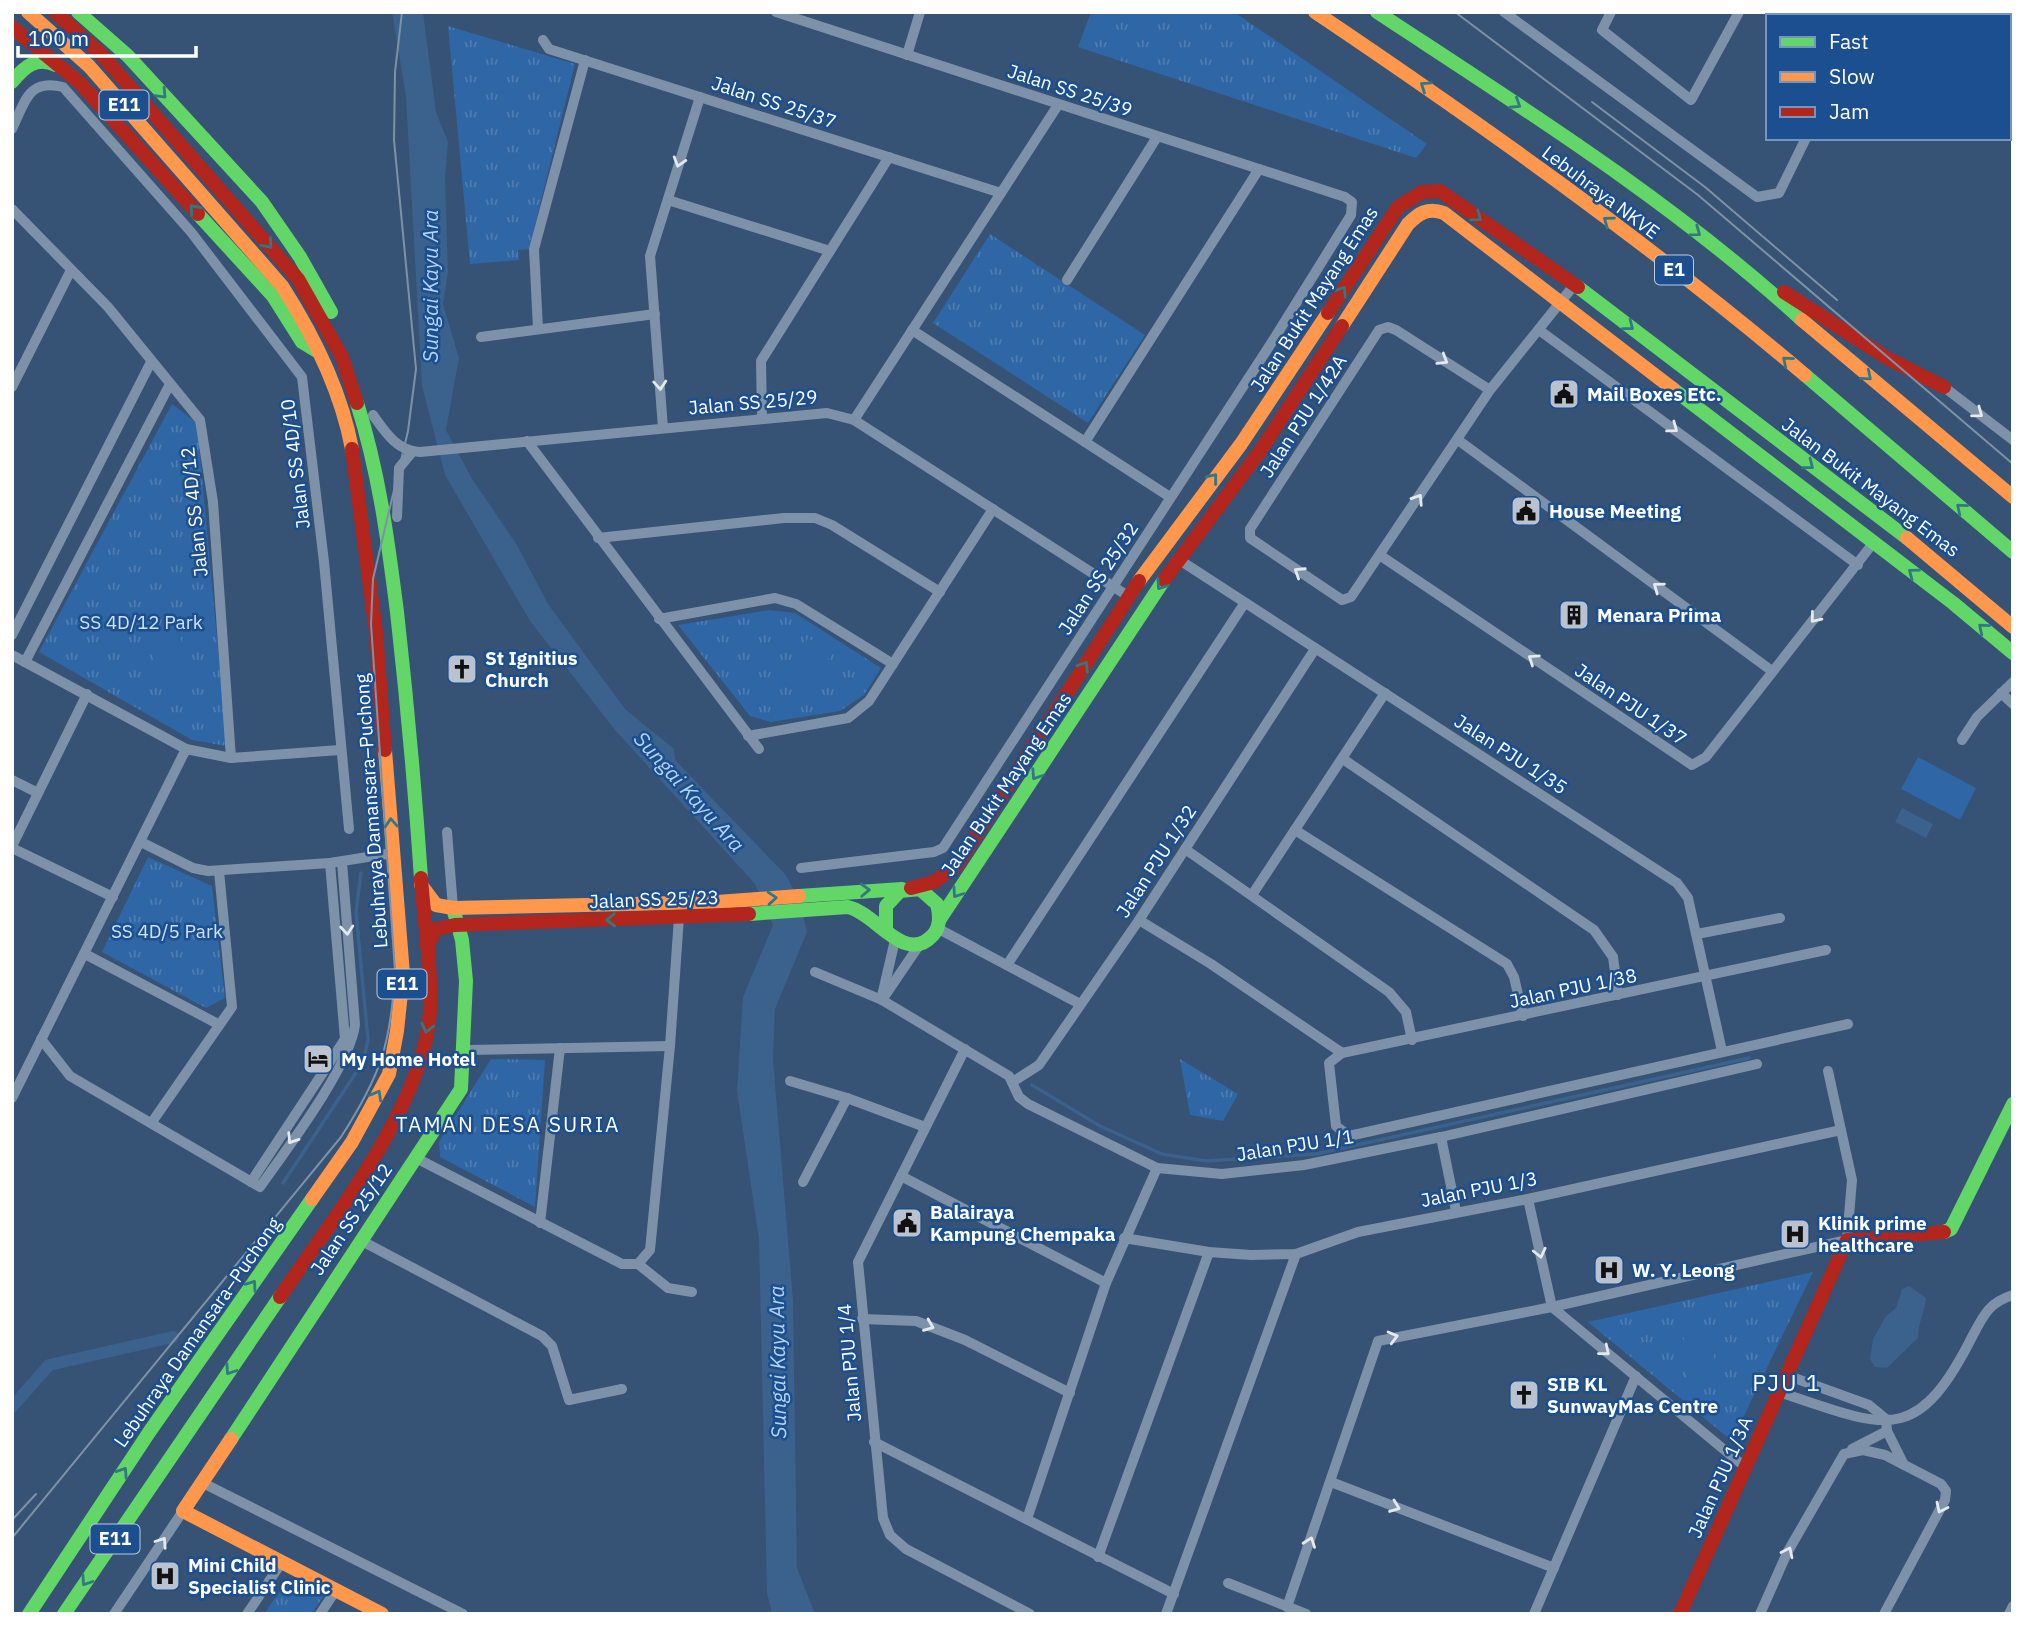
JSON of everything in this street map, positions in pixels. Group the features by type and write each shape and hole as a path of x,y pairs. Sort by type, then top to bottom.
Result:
{"main road":[{"name":"Lebuhraya Damansara–Puchong","path":"28,12 89,66 282,286 330,374 351,445 376,632 403,974 389,1074 352,1142 150,1432 29,1614"},
{"name":"E11","path":"55,12 102,55 298,279 342,357 370,446 386,525 410,737 430,1012 419,1059 396,1119 365,1172 64,1614"},
{"path":"78,12 128,56 262,202 300,257 348,345 373,415 397,517 404,578 410,737"},
{"name":"Lebuhraya NKVE","path":"1315,12 1430,89 1727,309 2013,552"},
{"name":"Lebuhraya NKVE","path":"1377,12 1541,120 1743,266 1826,342 2013,497"},
{"path":"12,27 80,83 272,296 302,342 320,353"},
{"path":"12,82 23,69 43,60 53,63 80,83"},
{"name":"Jalan Bukit Mayang Emas","path":"907,888 934,882 956,866 1128,596 1204,490 1241,444 1398,207 1418,192 1440,191 1575,284 1981,597 2013,626"},
{"name":"Jalan Bukit Mayang Emas","path":"938,924 1178,559 1260,452 1417,215 1435,209 1444,213 1874,542 2013,653"},
{"path":"1743,266 1865,346 1915,375 1944,387"},
{"path":"1863,506 1875,524 1874,542"},
{"path":"1981,597 2013,638"},
{"path":"421,885 436,905 453,908"},
{"path":"907,888 929,894 935,901 938,924 920,944 912,945 890,935 883,914 885,905 896,892 907,888"},
{"name":"Jalan SS 25/23","path":"455,925 726,917 907,888"},
{"name":"Jalan SS 25/23","path":"453,908 827,900 863,912 890,935"},
{"path":"679,917 694,903"},
{"name":"Jalan SS 25/12","path":"183,1511 461,1088 466,1050 463,941 455,925 453,908"},
{"path":"427,947 436,929 455,925"},
{"path":"1847,1240 1941,1234 1951,1228 2013,1104"},
{"name":"Jalan PJU 1/3A","path":"1680,1614 1847,1240"},
{"path":"183,1511 382,1614"}],"street":[{"name":"Jalan SS 25/39","path":"776,12 1345,197 1352,202"},
{"path":"907,55 920,12"},
{"path":"1504,12 1757,197 1779,192 1805,140"},
{"path":"1611,12 1602,30 1691,100 1739,12"},
{"name":"Jalan SS 25/37","path":"543,40 549,49 1001,192"},
{"path":"538,329 534,249 585,60"},
{"name":"Jalan SS 4D/10","path":"12,130 31,91 47,83 63,87 191,232 302,377 324,562 349,829"},
{"path":"663,428 650,256 699,97"},
{"path":"854,420 1058,105"},
{"path":"1067,279 1157,137"},
{"path":"762,419 761,361 888,157"},
{"path":"1085,442 1259,169"},
{"path":"667,200 830,251"},
{"name":"Jalan SS 25/32","path":"801,868 934,852 943,848 1351,215 1352,202"},
{"name":"Jalan SS 4D/12","path":"12,209 108,307 200,420 208,458 231,758"},
{"path":"12,387 71,270"},
{"path":"1381,556 1490,390 1575,284"},
{"path":"481,337 654,314"},
{"name":"Jalan PJU 1/42A","path":"1381,556 1357,592 1342,600 1255,544 1250,538 1250,529 1379,330 1388,327 1396,330 1490,390"},
{"path":"912,330 1170,497"},
{"path":"1539,330 1858,565"},
{"path":"12,635 151,362"},
{"path":"24,662 170,384"},
{"path":"1944,387 2013,440"},
{"name":"Jalan SS 25/29","path":"417,452 827,413 854,420 1128,596"},
{"path":"373,415 392,441 417,452 399,468 397,517"},
{"path":"1458,440 1772,671"},
{"path":"527,441 759,749"},
{"path":"748,736 848,718 870,701 993,509"},
{"path":"598,538 784,518 815,518 832,525 940,592"},
{"name":"Jalan PJU 1/37","path":"1381,556 1692,765 1706,757 1874,542"},
{"name":"Jalan PJU 1/35","path":"1178,559 1678,883 1688,898 1708,978 1722,1051"},
{"path":"659,619 775,598 796,604 893,664"},
{"path":"1007,965 1244,604"},
{"name":"Jalan PJU 1/32","path":"1014,1081 1039,1065 1139,920 1315,649"},
{"path":"12,655 186,749 231,758 340,750"},
{"path":"1962,740 1977,717 2013,682"},
{"path":"1252,895 1385,693"},
{"path":"2001,693 2013,704"},
{"path":"87,694 12,847 113,897"},
{"path":"12,1098 186,749"},
{"path":"1342,759 1594,930 1613,957 1618,995"},
{"path":"12,780 38,793"},
{"path":"1295,830 1507,964 1514,977 1523,1016"},
{"path":"447,832 453,908"},
{"path":"141,842 193,868 219,871 342,862 393,853"},
{"path":"1185,849 1389,992 1406,1012 1412,1040"},
{"path":"256,1185 341,1065 353,1041 355,1025 342,862"},
{"path":"256,1185 345,1039 330,863"},
{"path":"152,1122 232,1007 219,871"},
{"path":"638,1264 650,1250 670,1046 679,917"},
{"path":"1697,934 1780,918"},
{"path":"1139,920 1211,964 1342,1053"},
{"path":"938,924 1080,1004"},
{"path":"882,1000 890,935"},
{"path":"882,1000 920,944"},
{"name":"Jalan PJU 1/38","path":"1329,1063 1342,1053 1708,978 1826,950"},
{"path":"85,954 218,1024"},
{"name":"Jalan PJU 1/1","path":"815,972 882,1000 1014,1081 1019,1097 1028,1104 1157,1168 1222,1174 1304,1164 1441,1137 1757,1064"},
{"name":"Jalan PJU 1/1","path":"1329,1063 1336,1126 1349,1136 1848,1024"},
{"path":"41,1040 70,1076 256,1185"},
{"path":"466,1050 670,1046"},
{"path":"540,1223 560,1048"},
{"name":"Jalan PJU 1/4","path":"965,1049 858,1262 874,1442 883,1518 890,1535 906,1549 1030,1614"},
{"path":"1287,1606 1378,1341 1552,1307 1847,1240 1852,1180 1828,1071"},
{"path":"790,1081 847,1098 925,1128"},
{"path":"803,1182 847,1098"},
{"name":"Jalan PJU 1/3","path":"1124,1238 1209,1252 1296,1254 1358,1232 1528,1199 1841,1130"},
{"path":"1441,1137 1456,1211"},
{"path":"416,1158 622,1264 638,1264 668,1288 692,1292"},
{"path":"1027,1519 1106,1283 1157,1168"},
{"path":"901,1176 1106,1283"},
{"path":"1528,1199 1552,1307 1745,1467"},
{"path":"360,1240 541,1336 552,1346 569,1400 622,1389"},
{"path":"1098,1557 1209,1252"},
{"path":"1166,1614 1296,1254"},
{"path":"1779,1392 1863,1420 1899,1419 1925,1409 1943,1388 1986,1309 1998,1300 2013,1295"},
{"path":"862,1319 916,1321 965,1340 1070,1393"},
{"path":"1786,1375 1869,1405 1886,1419 1887,1430 1905,1465"},
{"path":"1534,1614 1636,1376"},
{"path":"1760,1614 1816,1498 1839,1458 1887,1430"},
{"path":"874,1442 1174,1594"},
{"path":"1849,1452 1864,1450 1905,1465 1941,1484 1947,1491 1945,1500 1884,1614"},
{"path":"201,1482 463,1614"},
{"path":"1331,1482 1554,1568"},
{"path":"114,1614 183,1511"},
{"path":"247,1614 282,1562"},
{"path":"1228,1583 1306,1614"},
{"path":"320,1614 336,1590"},
{"path":"2009,1614 2013,1606"}],"green space":[{"path":"1091,12 1234,12 1427,144 1416,158 1078,47"},
{"path":"448,26 575,64 529,249 518,250 519,260 470,264"},
{"path":"990,234 1145,335 1088,423 933,323"},
{"name":"SS 4D/12 Park","path":"172,404 197,423 227,746 192,740 39,652"},
{"path":"770,610 795,613 881,668 864,695 840,711 771,722 750,716 678,625"},
{"path":"180,628 184,677 156,680 152,631"},
{"path":"808,638 832,652 807,695 783,681"},
{"path":"1918,757 1976,788 1960,820 1901,789"},
{"name":"SS 4D/5 Park","path":"148,857 212,886 225,998 206,1008 102,952"},
{"path":"491,1059 545,1060 535,1207 440,1157 439,1142"},
{"path":"1180,1059 1238,1094 1223,1121 1190,1115"},
{"path":"1813,1272 1732,1441 1588,1322"},
{"path":"1711,1326 1716,1377 1688,1380 1683,1329"},
{"path":"301,1580 324,1595 312,1614 264,1614 286,1582"}],"water":[{"name":"Sungai Kayu Ara","path":"392,12 423,12 436,112 448,142 445,178 448,272 443,304 459,358 446,430 471,477 517,545 548,604 625,709 674,749 675,760 786,875 800,902 807,932 775,1009 773,1059 793,1300 797,1568 815,1614 772,1614 767,1593 759,1239 737,1091 743,997 773,925 755,884 615,730 530,621 445,475 422,386 406,97"},
{"path":"1902,808 1933,824 1926,838 1895,822"},
{"path":"1909,1286 1926,1298 1918,1338 1887,1368 1875,1367 1870,1359 1873,1339 1886,1316 1896,1308 1902,1289"}],"waterway":[{"path":"283,1183 363,1062 368,1040 356,912 361,873"},
{"path":"1032,1085 1100,1126 1162,1154 1206,1161 1316,1154 1749,1058"},
{"path":"12,1407 49,1365 173,1337"}],"tram line":[{"path":"12,1538 341,1137 375,1076 387,1039 395,971 371,624 373,579 408,431 416,369 394,140 395,72 402,12"},
{"path":"1455,12 1698,195 2013,464"},
{"path":"1592,102 1705,187 1837,300"},
{"path":"12,1520 36,1494"}],"traffic: fast":[{"path":"78,12 128,56 262,202 300,257 331,312"},
{"path":"1377,12 1542,121 1649,196 1753,277 1802,320"},
{"path":"12,82 36,62 56,65"},
{"path":"198,214 273,296 302,342 317,351"},
{"path":"1578,287 1907,538"},
{"path":"1805,375 2013,552"},
{"path":"1673,389 1953,603 2013,653"},
{"path":"357,403 377,481 390,559 407,712 421,878"},
{"path":"940,919 1164,580"},
{"path":"799,896 902,889"},
{"path":"749,914 848,907 859,911 890,935 912,945 922,943 936,932 939,920 937,904 920,889 900,891 886,906 886,930"},
{"path":"231,1439 461,1089 466,981 462,940 453,908"},
{"path":"1944,1232 1951,1229 2013,1104"},
{"path":"29,1614 150,1431 312,1199"},
{"path":"64,1614 280,1297"}],"traffic: slow":[{"path":"28,12 89,66 282,286 325,364 341,406 352,449"},
{"path":"1315,12 1441,98 1626,232 1805,375"},
{"path":"1342,326 1408,224 1424,212 1438,211 1673,389"},
{"path":"1139,581 1241,444 1328,313"},
{"path":"1802,320 2013,497"},
{"path":"1907,538 2013,627"},
{"path":"312,1199 352,1142 389,1074 397,1031 403,974 385,750"},
{"path":"421,885 436,905 453,908 717,902 799,896"},
{"path":"231,1439 183,1511 382,1614"}],"traffic: jam":[{"path":"55,12 102,55 298,279 342,357 357,403"},
{"path":"12,27 80,83 198,214"},
{"path":"1328,313 1398,207 1422,192 1440,191 1578,287"},
{"path":"1784,292 1887,358 1944,387"},
{"path":"1164,580 1260,451 1342,326"},
{"path":"352,449 376,632 385,750"},
{"path":"911,888 934,882 956,866 1139,581"},
{"path":"280,1297 349,1198 394,1122 412,1084 424,1047 430,1011 429,961 421,878"},
{"path":"427,947 436,929 455,925 749,914"},
{"path":"1680,1614 1847,1240 1944,1232"}],"place":[{"name":"Mail Boxes Etc.","path":"1564,394"},
{"name":"House Meeting","path":"1526,511"},
{"name":"Menara Prima","path":"1574,615"},
{"name":"St Ignitius Church","path":"462,669"},
{"name":"My Home Hotel","path":"318,1059"},
{"name":"Balairaya Kampung Chempaka","path":"907,1223"},
{"name":"Klinik prime healthcare","path":"1795,1234"},
{"name":"W. Y. Leong","path":"1609,1270"},
{"name":"SIB KL SunwayMas Centre","path":"1524,1395"},
{"name":"Mini Child Specialist Clinic","path":"165,1576"}],"district":[{"name":"TAMAN DESA SURIA","path":"508,1125"},
{"name":"PJU 1","path":"1787,1383"}]}
